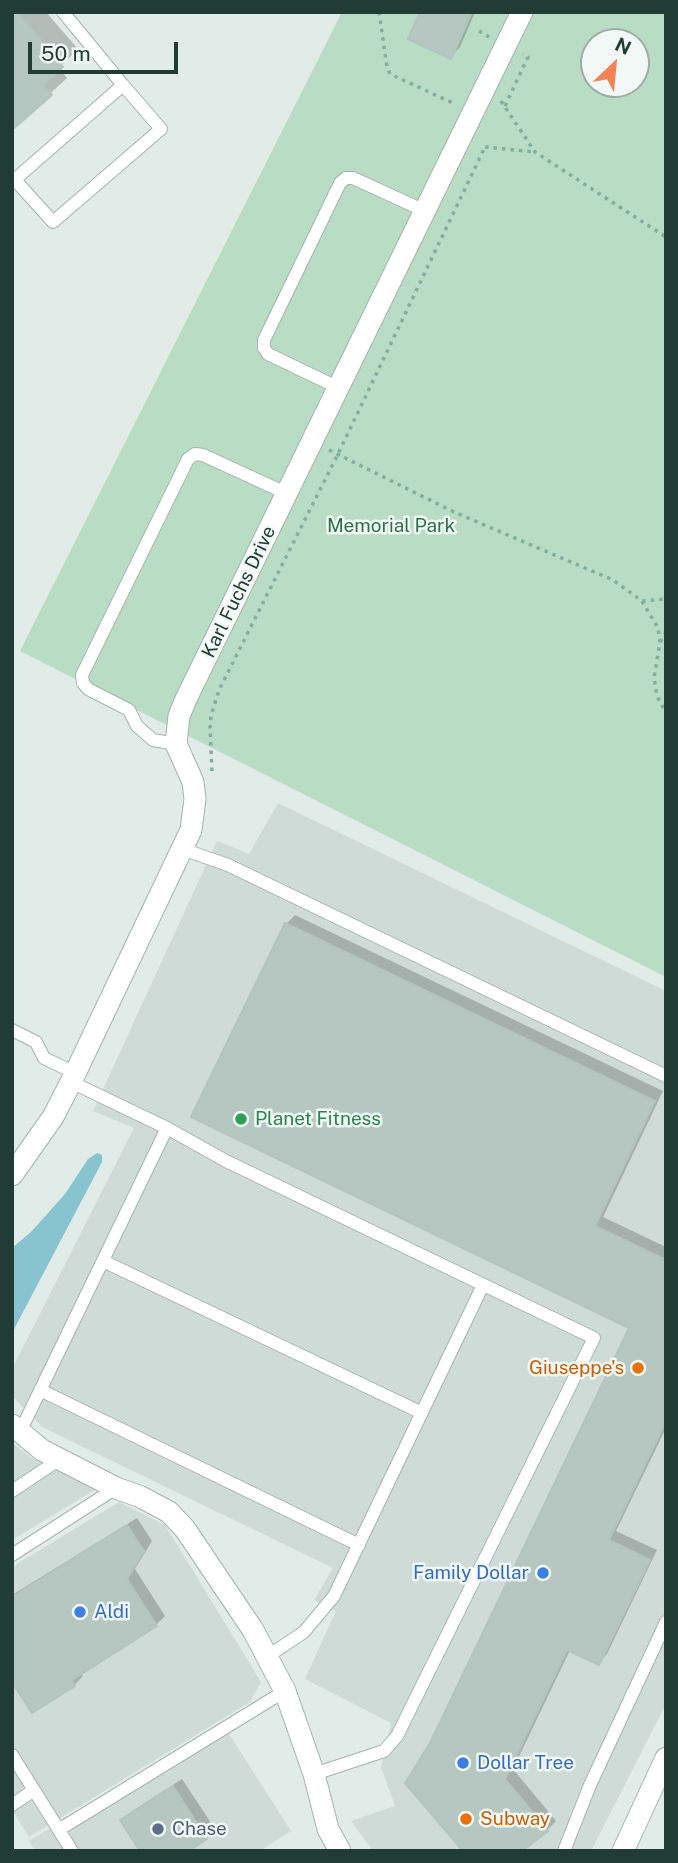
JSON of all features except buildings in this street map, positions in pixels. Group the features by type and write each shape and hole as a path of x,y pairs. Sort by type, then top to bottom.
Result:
{"street":[{"name":"Karl Fuchs Drive","path":"176,744 179,716 186,699 522,12"},
{"path":"12,1175 53,1117 191,831 195,814 192,782 176,744"},
{"path":"16,1429 43,1450 116,1489 141,1497 169,1512 185,1529 268,1656 285,1691 314,1774 328,1829 340,1851"},
{"path":"623,1851 666,1758"}],"lane":[{"path":"63,12 161,129 53,222 14,181 123,85"},
{"path":"339,388 268,354 264,348 270,328 340,183 346,178 353,178 425,211"},
{"path":"176,744 153,740 137,726 129,710 88,689 83,683 82,675 188,459 195,454 203,455 288,494"},
{"path":"182,849 228,865 666,1076"},
{"path":"12,1030 36,1042 44,1058 73,1077 226,1161 594,1338 397,1736 384,1751 314,1774"},
{"path":"16,1429 40,1390 167,1128"},
{"path":"103,1261 422,1413"},
{"path":"268,1656 304,1632 334,1596 483,1285"},
{"path":"40,1390 359,1545"},
{"path":"12,1492 60,1459"},
{"path":"12,1555 116,1489"},
{"path":"564,1851 590,1785 666,1622"},
{"path":"60,1829 285,1691"},
{"path":"12,1755 72,1851"},
{"path":"12,1805 34,1790"}],"path":[{"path":"379,12 390,74 462,107"},
{"path":"505,106 528,57 514,50"},
{"path":"488,82 535,152 666,237"},
{"path":"478,147 535,152"},
{"path":"192,782 208,778 211,774 209,729 219,690 338,454 485,147"},
{"path":"313,442 454,512 613,580 642,601 658,628 660,642 654,678 657,696 666,713"},
{"path":"642,601 666,599"},
{"path":"660,642 666,632"}],"shaded area":[{"path":"278,803 666,991 666,1704 591,1851 373,1851 351,1821 395,1806 381,1767 391,1723 305,1679 336,1611 314,1600 333,1568 42,1427 12,1396 12,1369 134,1128 93,1111 217,841 249,854"},
{"path":"12,1443 33,1459 98,1488 12,1540"},
{"path":"119,1502 165,1525 261,1682 250,1702 29,1837 12,1810 12,1567"},
{"path":"222,1723 291,1831 260,1851 35,1851 29,1841"}],"green space":[{"name":"Memorial Park","path":"342,12 666,12 666,977 20,651"}],"water":[{"path":"97,1153 102,1155 102,1162 12,1333 12,1248 31,1232 65,1194 88,1159"}],"place":[{"name":"Planet Fitness","path":"241,1119"},
{"name":"Giuseppe's","path":"638,1368"},
{"name":"Family Dollar","path":"543,1573"},
{"name":"Aldi","path":"80,1612"},
{"name":"Dollar Tree","path":"463,1763"},
{"name":"Subway","path":"466,1819"},
{"name":"Chase","path":"158,1829"}]}
